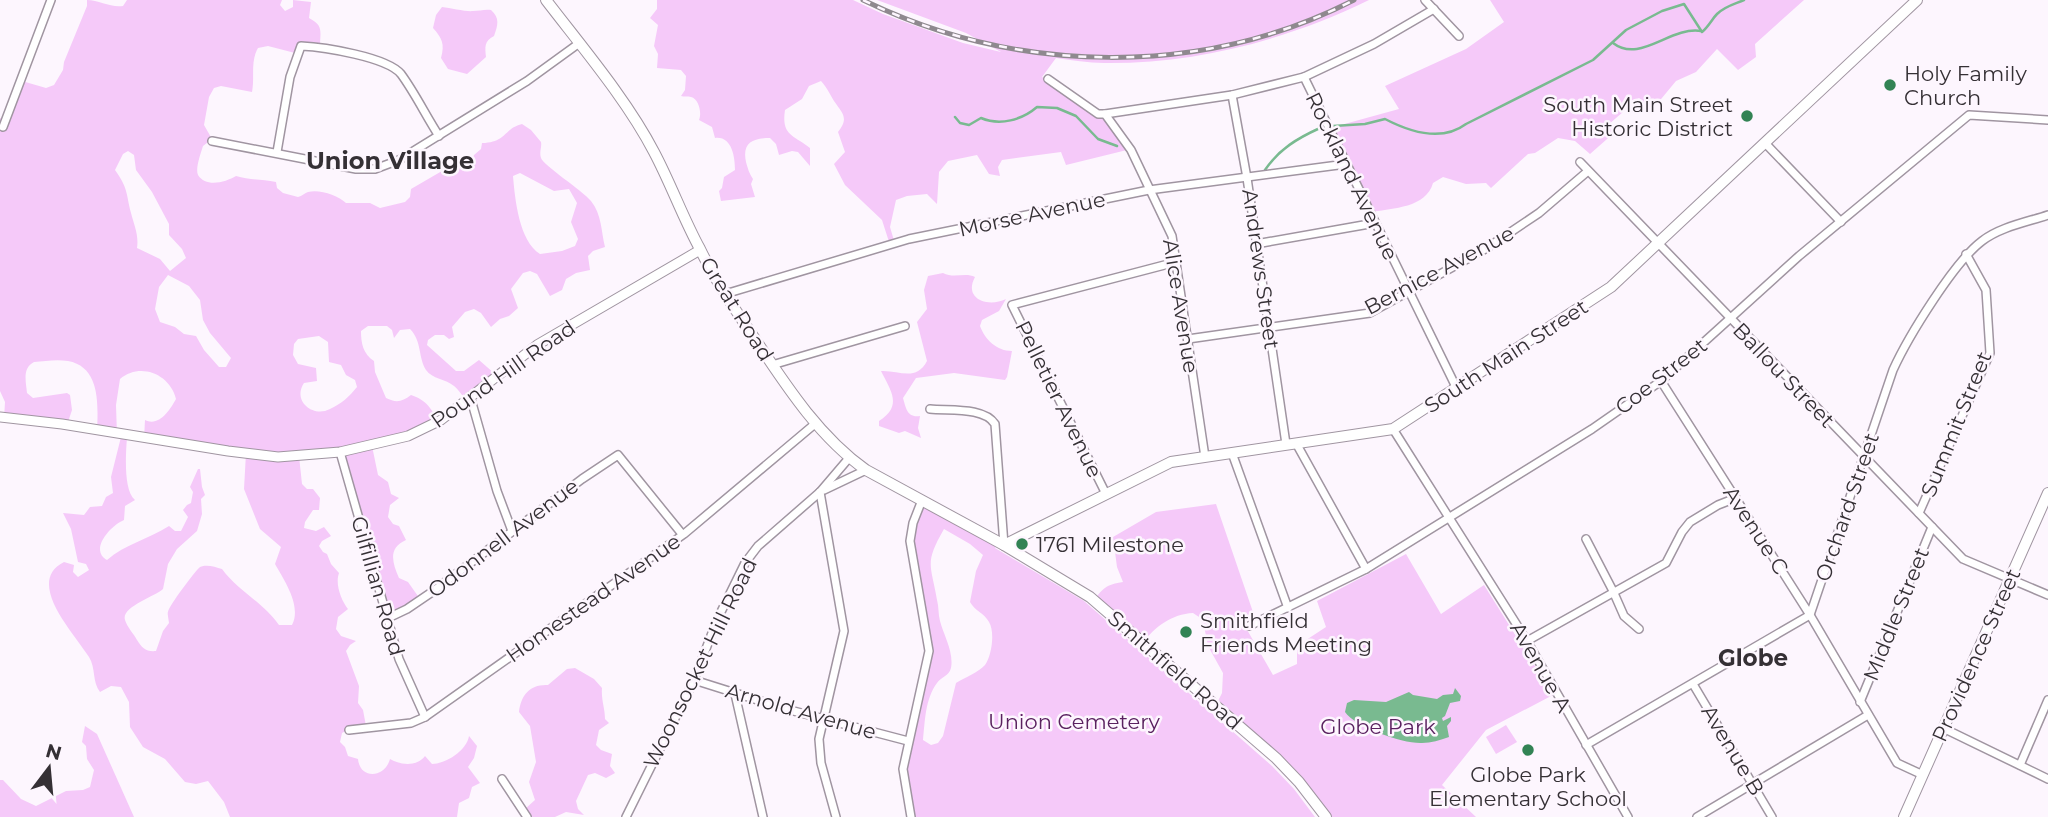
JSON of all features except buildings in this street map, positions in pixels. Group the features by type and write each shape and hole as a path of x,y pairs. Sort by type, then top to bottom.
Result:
{"main road":[{"name":"Great Road","path":"546,0 631,115 654,151 700,250 725,294 772,365 816,423 849,458 866,470 1004,545"},
{"name":"South Main Street","path":"1004,545 1171,462 1393,429 1611,288 1917,0"},
{"name":"Providence Street","path":"1904,817 2048,493"},
{"name":"Smithfield Road","path":"1004,545 1090,597 1276,758 1326,817"}],"street":[{"path":"3,127 51,0"},
{"path":"1425,0 1459,36"},
{"path":"1105,114 1232,95 1304,77 1374,44 1434,9"},
{"path":"212,141 356,169 375,169 399,160 439,136 527,81 578,44"},
{"path":"277,152 290,77 301,46 391,65 400,74 439,136"},
{"name":"Rockland Avenue","path":"1304,77 1457,389"},
{"name":"Alice Avenue","path":"1048,79 1098,114 1105,114 1131,150 1172,236 1205,457"},
{"name":"Andrews Street","path":"1232,95 1269,328 1291,443"},
{"name":"Coe Street","path":"1249,625 1366,569 1451,518 1661,381 1783,270 1969,115 2048,120"},
{"path":"1765,143 1840,222"},
{"name":"Ballou Street","path":"1580,162 1963,559 2048,595"},
{"name":"Morse Avenue","path":"725,294 909,239 1149,190 1346,164"},
{"name":"Bernice Avenue","path":"1188,340 1370,313 1487,248 1539,213 1588,171"},
{"name":"Orchard Street","path":"1810,615 1863,456 1904,347 1966,254 1985,239 2048,215"},
{"path":"1256,244 1376,223"},
{"name":"Pound Hill Road","path":"0,417 278,457 340,452 408,436 441,420 537,345 700,250"},
{"name":"Summit Street","path":"1919,513 1990,352 1986,290 1966,254"},
{"name":"Pelletier Avenue","path":"1106,494 1012,305 1176,262"},
{"path":"772,365 905,326"},
{"name":"Avenue C","path":"1661,381 1810,615 1897,764 1923,775"},
{"path":"470,396 497,491 512,531"},
{"path":"930,409 982,414 991,418 995,424 1004,545"},
{"name":"Homestead Avenue","path":"349,730 411,723 425,717 682,534 816,423"},
{"name":"Avenue A","path":"1393,429 1527,641 1628,817"},
{"path":"1291,443 1366,569"},
{"name":"Gilfillian Road","path":"340,452 386,619 399,659 425,717"},
{"path":"1232,453 1288,608"},
{"name":"Odonnell Avenue","path":"386,619 407,609 618,455 682,534"},
{"name":"Woonsocket Hill Road","path":"626,817 694,680 717,620 745,563 758,546 821,492 849,458"},
{"name":"Woonsocket Hill Road","path":"821,492 866,470"},
{"path":"821,492 844,631 819,739 821,763 836,817"},
{"path":"1527,641 1666,563 1690,522 1718,505 1736,498"},
{"path":"911,817 903,769 929,651 910,541 913,523 922,500"},
{"name":"Middle Street","path":"1860,702 1932,527"},
{"path":"1586,539 1624,616 1639,629"},
{"path":"1586,745 1810,615"},
{"name":"Arnold Avenue","path":"694,680 823,720 908,741"},
{"name":"Avenue B","path":"1693,684 1772,817"},
{"path":"735,694 763,817"},
{"path":"2020,765 2048,701"},
{"path":"1697,817 1868,715"},
{"path":"1943,728 2048,779"},
{"path":"502,779 527,817"}],"green space":[{"path":"87,0 123,6 127,0 282,0 280,5 285,11 293,7 293,0 311,2 309,18 319,26 320,47 306,46 295,53 268,46 258,48 254,59 252,92 221,86 214,88 209,97 204,125 212,139 203,146 197,168 198,175 206,181 222,182 236,176 271,181 276,182 277,188 283,193 298,197 317,191 333,195 346,203 370,203 380,208 405,202 410,197 411,189 454,164 470,163 481,149 482,143 501,138 522,124 541,142 540,156 543,161 587,197 597,212 605,247 588,256 590,270 576,273 566,279 562,290 550,296 537,274 530,271 523,273 511,289 518,308 509,316 500,319 491,327 481,313 474,309 465,312 452,327 454,337 449,339 444,335 435,335 428,340 427,345 456,371 464,371 479,360 495,374 465,399 454,386 426,370 410,329 400,330 394,338 392,330 387,326 368,326 361,331 363,348 374,361 375,372 386,398 399,401 411,395 416,397 427,405 438,420 372,446 378,475 388,482 391,494 399,498 390,505 388,517 393,524 399,526 406,540 394,551 395,566 399,578 408,582 420,599 388,617 341,453 299,456 302,484 307,489 313,489 320,498 319,510 313,510 304,528 316,531 324,527 331,536 319,546 339,573 339,592 348,609 338,617 336,629 341,636 356,641 346,651 359,686 358,703 363,710 366,726 342,733 340,742 348,756 358,759 363,771 373,774 383,770 390,759 408,764 418,762 425,756 432,764 443,762 460,751 469,736 477,746 468,767 480,783 472,787 469,798 459,803 457,817 230,817 224,802 208,781 196,784 185,782 165,759 143,747 130,727 129,702 121,687 111,686 100,692 89,657 56,608 49,582 53,571 64,562 74,565 73,572 78,577 89,570 86,564 78,562 71,529 63,513 84,515 90,507 102,506 106,497 113,493 111,477 121,437 127,437 127,480 135,500 125,506 124,520 113,527 104,538 100,550 107,560 169,526 175,531 181,531 188,517 183,510 191,503 193,492 190,487 198,469 205,495 201,499 202,514 197,531 177,549 168,564 163,589 125,615 127,625 141,645 147,650 156,651 169,623 169,609 193,575 203,566 222,569 279,625 292,625 295,618 291,593 275,564 281,547 260,529 244,489 246,453 144,439 145,420 150,422 159,419 176,399 173,390 161,377 145,371 136,371 120,379 116,405 117,435 97,432 97,400 92,379 87,371 68,361 34,362 26,372 27,393 33,398 67,393 70,395 72,410 67,425 4,419 5,402 0,391 0,118 5,119 22,81 46,88 54,85 63,70","holes":["128,151 134,155 136,170 152,192 169,224 169,235 182,249 186,258 170,271 160,259 137,248 137,234 126,191 115,170 123,154","520,173 554,191 569,189 577,203 571,222 578,239 575,246 540,254 533,248 519,219 513,176","168,275 189,286 200,300 203,320 210,333 231,358 226,367 219,367 196,336 184,334 175,327 160,322 155,309 159,287","319,336 328,342 329,362 341,365 346,375 355,380 357,387 354,391 330,409 317,411 302,402 301,390 304,383 317,381 316,368 298,364 293,355 294,344 298,339"]},
{"path":"657,0 853,0 883,14 963,43 1001,52 966,33 877,0 1369,0 1273,38 1207,54 1138,62 1098,63 1056,58 1042,77 1104,120 1127,150 1066,165 1061,152 1002,160 998,167 1000,176 989,174 977,155 948,161 939,172 937,204 927,194 896,200 890,227 895,244 890,245 882,220 845,185 834,164 845,152 838,132 844,116 821,81 809,86 802,99 785,110 787,130 810,148 810,166 798,152 779,155 776,144 770,138 758,139 747,146 745,156 753,179 751,184 755,197 721,201 719,191 724,177 735,170 733,154 725,140 715,138 712,127 699,120 700,110 696,100 681,96 685,90 686,76 681,70 657,68 658,54 654,46 658,25 650,18 657,9"},
{"path":"1490,0 1804,0 1755,44 1756,57 1738,70 1717,49 1696,72 1676,81 1652,110 1639,98 1608,125 1615,132 1590,154 1575,141 1558,138 1535,153 1528,154 1491,188 1486,183 1466,184 1443,177 1433,183 1423,198 1416,202 1372,212 1330,128 1399,109 1385,86 1466,49 1504,22"},
{"path":"442,7 470,11 491,10 497,19 494,36 486,45 486,57 467,74 448,69 441,58 442,42 433,28 436,15"},
{"path":"943,273 975,277 972,291 979,300 999,302 1006,299 999,311 982,320 980,326 992,344 1012,351 1005,380 954,373 916,378 903,398 910,414 920,416 918,428 921,438 905,431 899,433 879,426 879,421 891,410 893,404 891,392 881,371 912,373 923,367 927,361 917,322 927,309 924,290 928,276"},
{"name":"Union Cemetery","path":"921,504 997,543 995,548 1084,601 1272,766 1315,817 912,817 903,768 929,652 910,539","holes":["944,529 983,555 976,571 970,602 989,622 992,632 991,650 982,668 956,683 943,736 938,743 931,745 923,740 928,703 937,683 950,671 952,662 939,618 931,557"]},
{"name":"Globe Park","path":"1216,504 1254,615 1242,621 1273,675 1297,664 1297,646 1326,627 1317,601 1406,554 1441,614 1484,585 1553,695 1486,730 1442,785 1476,817 1325,817 1298,782 1215,707 1222,693 1223,673 1208,646 1204,626 1199,617 1193,613 1171,619 1152,632 1143,643 1093,603 1105,588 1123,582 1117,567 1113,537 1156,512"},
{"path":"575,668 594,679 602,688 605,719 609,723 599,730 596,745 612,754 610,766 615,773 606,778 595,773 588,775 576,801 578,809 584,815 566,812 555,817 528,817 525,809 535,800 529,782 536,762 530,726 519,712 520,706 531,689 548,685 567,669"},
{"path":"1506,725 1517,742 1496,754 1486,737"},
{"path":"85,726 97,734 134,817 0,817 0,780 21,799 36,806 66,791 90,787 94,770 87,759 86,746 82,742"}],"shaded area":[{"path":"1455,688 1461,696 1460,701 1450,703 1442,718 1443,721 1451,717 1447,726 1449,737 1432,742 1414,743 1392,738 1369,729 1345,712 1347,703 1354,700 1386,702 1409,692 1437,699 1453,694"}],"waterway":[{"path":"1333,126 1365,124 1385,119 1415,131 1447,133 1593,60 1626,30 1662,11 1684,4 1702,32 1720,11 1744,0"},
{"path":"1613,43 1634,49 1689,31 1701,31"},
{"path":"955,117 960,123 969,125 981,118 1010,120 1037,107 1057,108 1076,116 1098,139 1117,146"},
{"path":"1265,170 1276,156 1290,145 1320,128"}],"railway":[{"path":"863,0 922,25 983,43 1046,54 1109,57 1172,54 1235,43 1296,25 1354,0"}],"place":[{"name":"Holy Family Church","path":"1890,85"},
{"name":"South Main Street Historic District","path":"1747,116"},
{"name":"1761 Milestone","path":"1022,544"},
{"name":"Smithfield Friends Meeting","path":"1186,632"},
{"name":"Globe Park Elementary School","path":"1528,750"}],"district":[{"name":"Union Village","path":"390,160"},
{"name":"Globe","path":"1753,658"}]}
